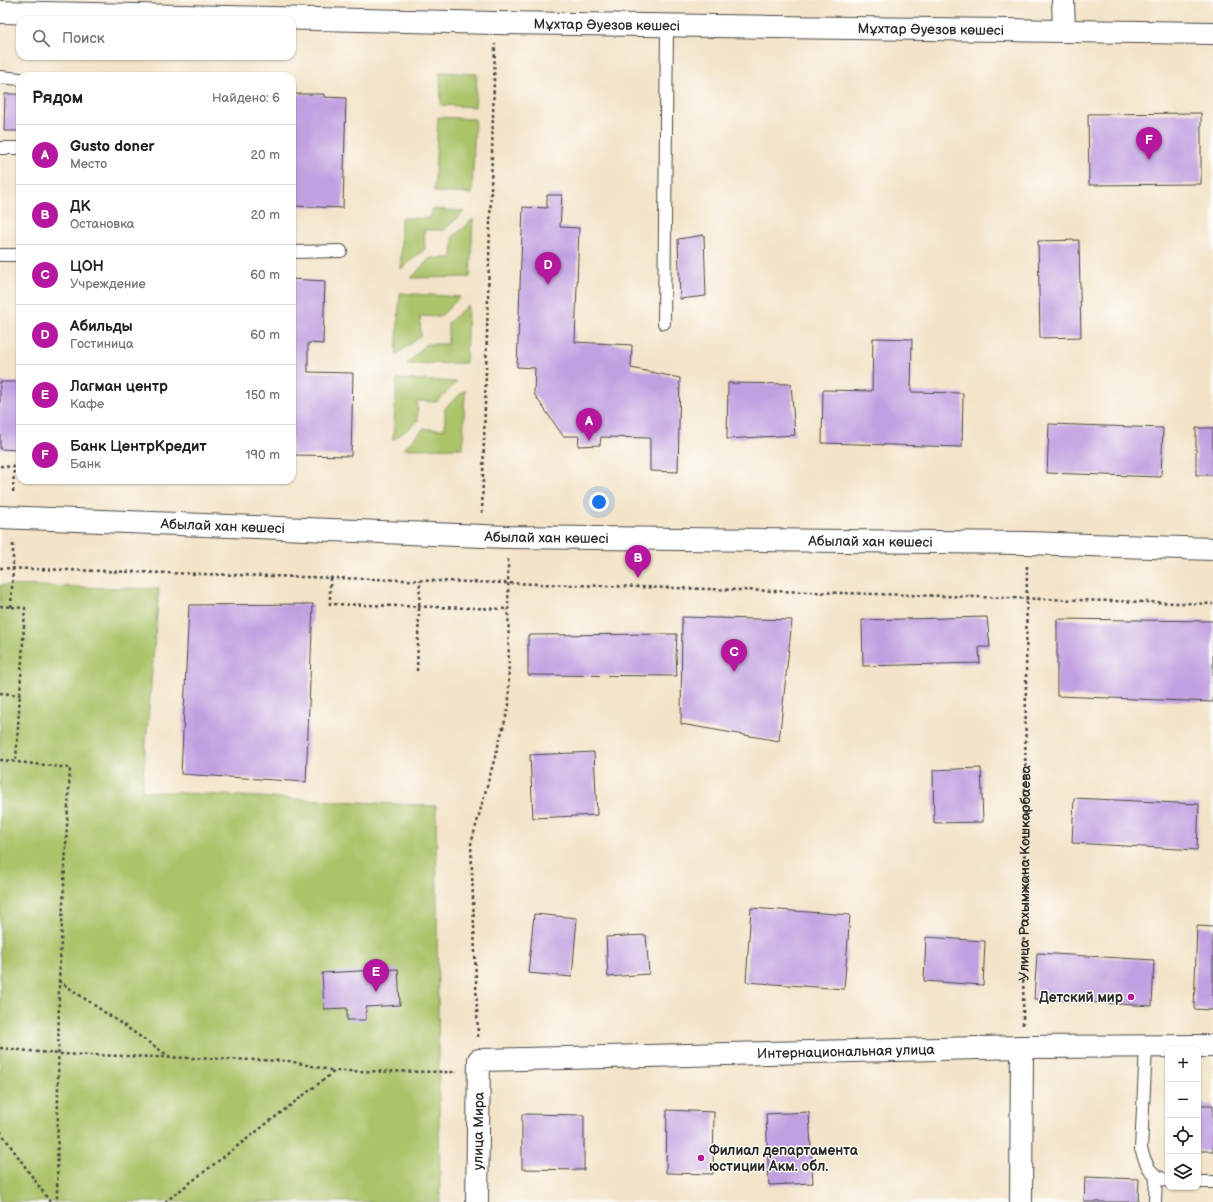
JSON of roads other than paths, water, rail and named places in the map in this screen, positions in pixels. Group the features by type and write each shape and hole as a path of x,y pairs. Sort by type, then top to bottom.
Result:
{"street":[{"path":"1063,0 1064,31"},
{"name":"Мұхтар Әуезов көшесі","path":"0,12 180,16"},
{"name":"Мұхтар Әуезов көшесі","path":"296,19 667,26 1213,33"},
{"name":"Абылай хан көшесі","path":"0,517 508,537 1027,543 1213,549"},
{"name":"Интернациональная улица","path":"479,1066 1022,1048 1213,1046"},
{"path":"1021,1202 1022,1048"},
{"name":"улица Мира","path":"477,1202 479,1066"}],"lane":[{"path":"664,323 667,26"},
{"path":"0,77 16,79"},
{"path":"0,148 16,148"},
{"path":"296,252 341,251"},
{"path":"0,255 16,255"},
{"path":"1146,1047 1141,1149 1146,1165 1156,1177 1165,1179"},
{"path":"1155,1202 1156,1177"},
{"path":"1201,1182 1213,1182"}],"place":[{"name":"Банк ЦентрКредит","path":"1149,160"},
{"name":"Абильды","path":"548,285"},
{"name":"Gusto doner","path":"589,441"},
{"name":"ДК","path":"638,578"},
{"name":"ЦОН","path":"734,672"},
{"name":"Лагман центр","path":"376,992"},
{"name":"Детский мир","path":"1131,997"},
{"name":"Филиал департамента юстиции Акм. обл.","path":"701,1158"}]}
